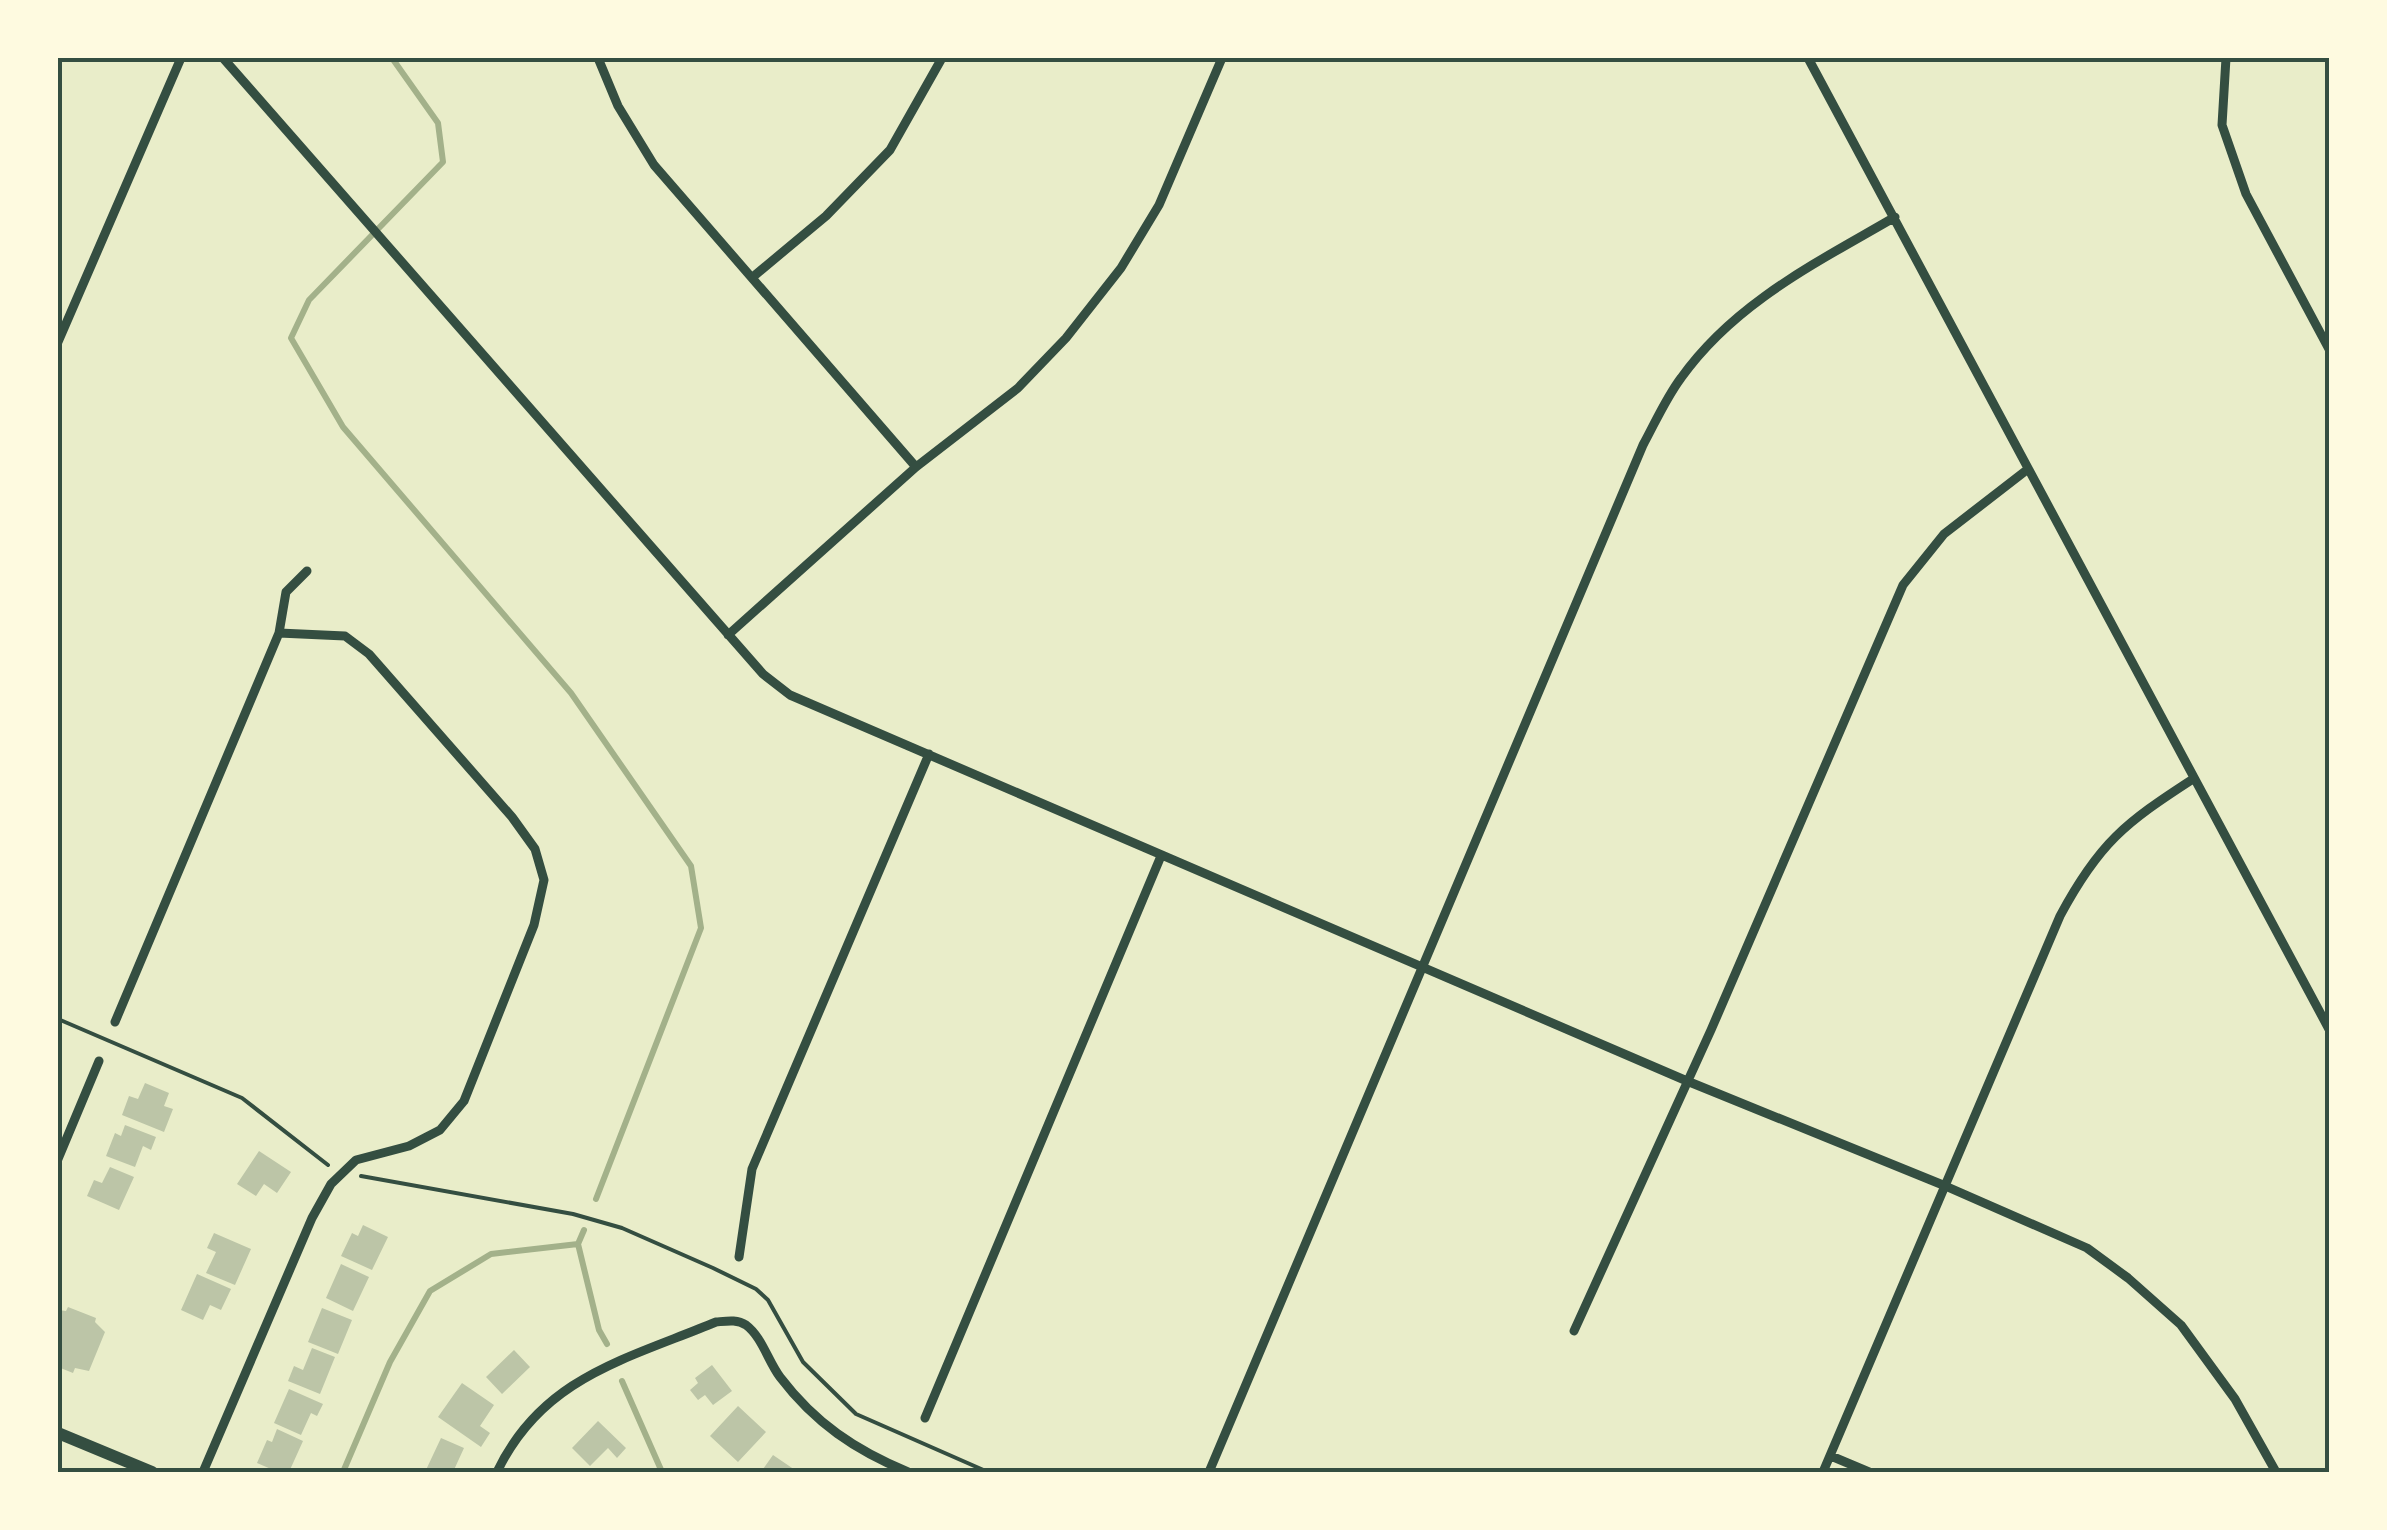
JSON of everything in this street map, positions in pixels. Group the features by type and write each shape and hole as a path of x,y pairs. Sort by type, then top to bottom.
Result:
{"main road":[{"path":"58,1433 152,1472"}],"street":[{"path":"58,342 181,58"},
{"path":"223,58 762,674 790,696 2086,1248 2128,1278 2181,1325 2235,1400 2276,1472"},
{"path":"598,58 618,106 654,165 916,467"},
{"path":"754,276 826,216 890,150 942,58"},
{"path":"728,635 916,467 1018,388 1066,338 1120,268 1159,205 1222,58"},
{"path":"1808,58 2330,1030"},
{"path":"2226,58 2222,125 2246,194 2330,350"},
{"path":"1209,1472 1643,445 1681,378 1723,330 1762,295 1896,217"},
{"path":"1574,1331 1903,585 1944,534 2028,469"},
{"path":"115,1022 278,633 286,592 306,571"},
{"path":"203,1472 312,1218 332,1184 356,1160 409,1146 440,1130 464,1101 534,925 544,880 535,849 512,817 369,654 345,636 278,633"},
{"path":"739,1256 752,1170 929,754"},
{"path":"1823,1472 1943,1185 2060,916 2083,872 2136,816 2193,779"},
{"path":"925,1418 1161,856"},
{"path":"58,1159 99,1060"},
{"path":"497,1472 522,1430 564,1388 716,1322 743,1322 813,1416 848,1444 908,1472"},
{"path":"1830,1456 1869,1472"}],"path":[{"path":"58,1019 242,1098 324,1163 343,1172 622,1228 756,1289 768,1300 802,1362 856,1414 988,1472"}],"building":[{"path":"145,1083 169,1093 164,1106 173,1109 164,1132 122,1115 129,1096 138,1099"},
{"path":"125,1125 156,1137 151,1150 143,1146 135,1167 106,1156 115,1133 121,1136"},
{"path":"259,1151 291,1172 277,1193 264,1184 256,1196 237,1184"},
{"path":"110,1167 134,1177 119,1210 87,1196 94,1180 102,1183"},
{"path":"363,1225 388,1237 372,1270 341,1256 352,1233 358,1236"},
{"path":"214,1233 251,1249 235,1285 206,1273 216,1252 207,1248"},
{"path":"341,1264 369,1277 353,1311 326,1298"},
{"path":"197,1274 231,1289 221,1310 210,1305 203,1320 181,1310"},
{"path":"68,1307 96,1318 95,1322 105,1332 89,1371 75,1368 73,1373 58,1367 58,1310 66,1311"},
{"path":"322,1308 352,1320 338,1354 308,1342"},
{"path":"312,1348 335,1357 320,1394 288,1381 294,1366 303,1370"},
{"path":"514,1350 530,1367 502,1394 486,1377"},
{"path":"712,1365 732,1391 713,1405 705,1395 698,1400 690,1390 698,1383 695,1378"},
{"path":"462,1383 494,1405 480,1426 490,1433 481,1447 438,1417"},
{"path":"289,1389 323,1404 317,1416 311,1413 301,1435 274,1423"},
{"path":"738,1406 766,1432 738,1462 710,1436"},
{"path":"598,1421 626,1448 617,1458 608,1448 590,1466 572,1448"},
{"path":"277,1429 303,1441 289,1472 257,1463 267,1440 272,1442"},
{"path":"441,1438 464,1448 453,1472 425,1472"},
{"path":"773,1455 798,1472 761,1472"}],"waterway":[{"path":"392,58 438,123 443,162 309,300 291,338 343,427 571,693 691,866 701,928 596,1199"},
{"path":"584,1230 578,1244 599,1330 607,1344"},
{"path":"343,1472 390,1362 430,1291 491,1254 578,1244"},
{"path":"622,1381 662,1472"}]}
